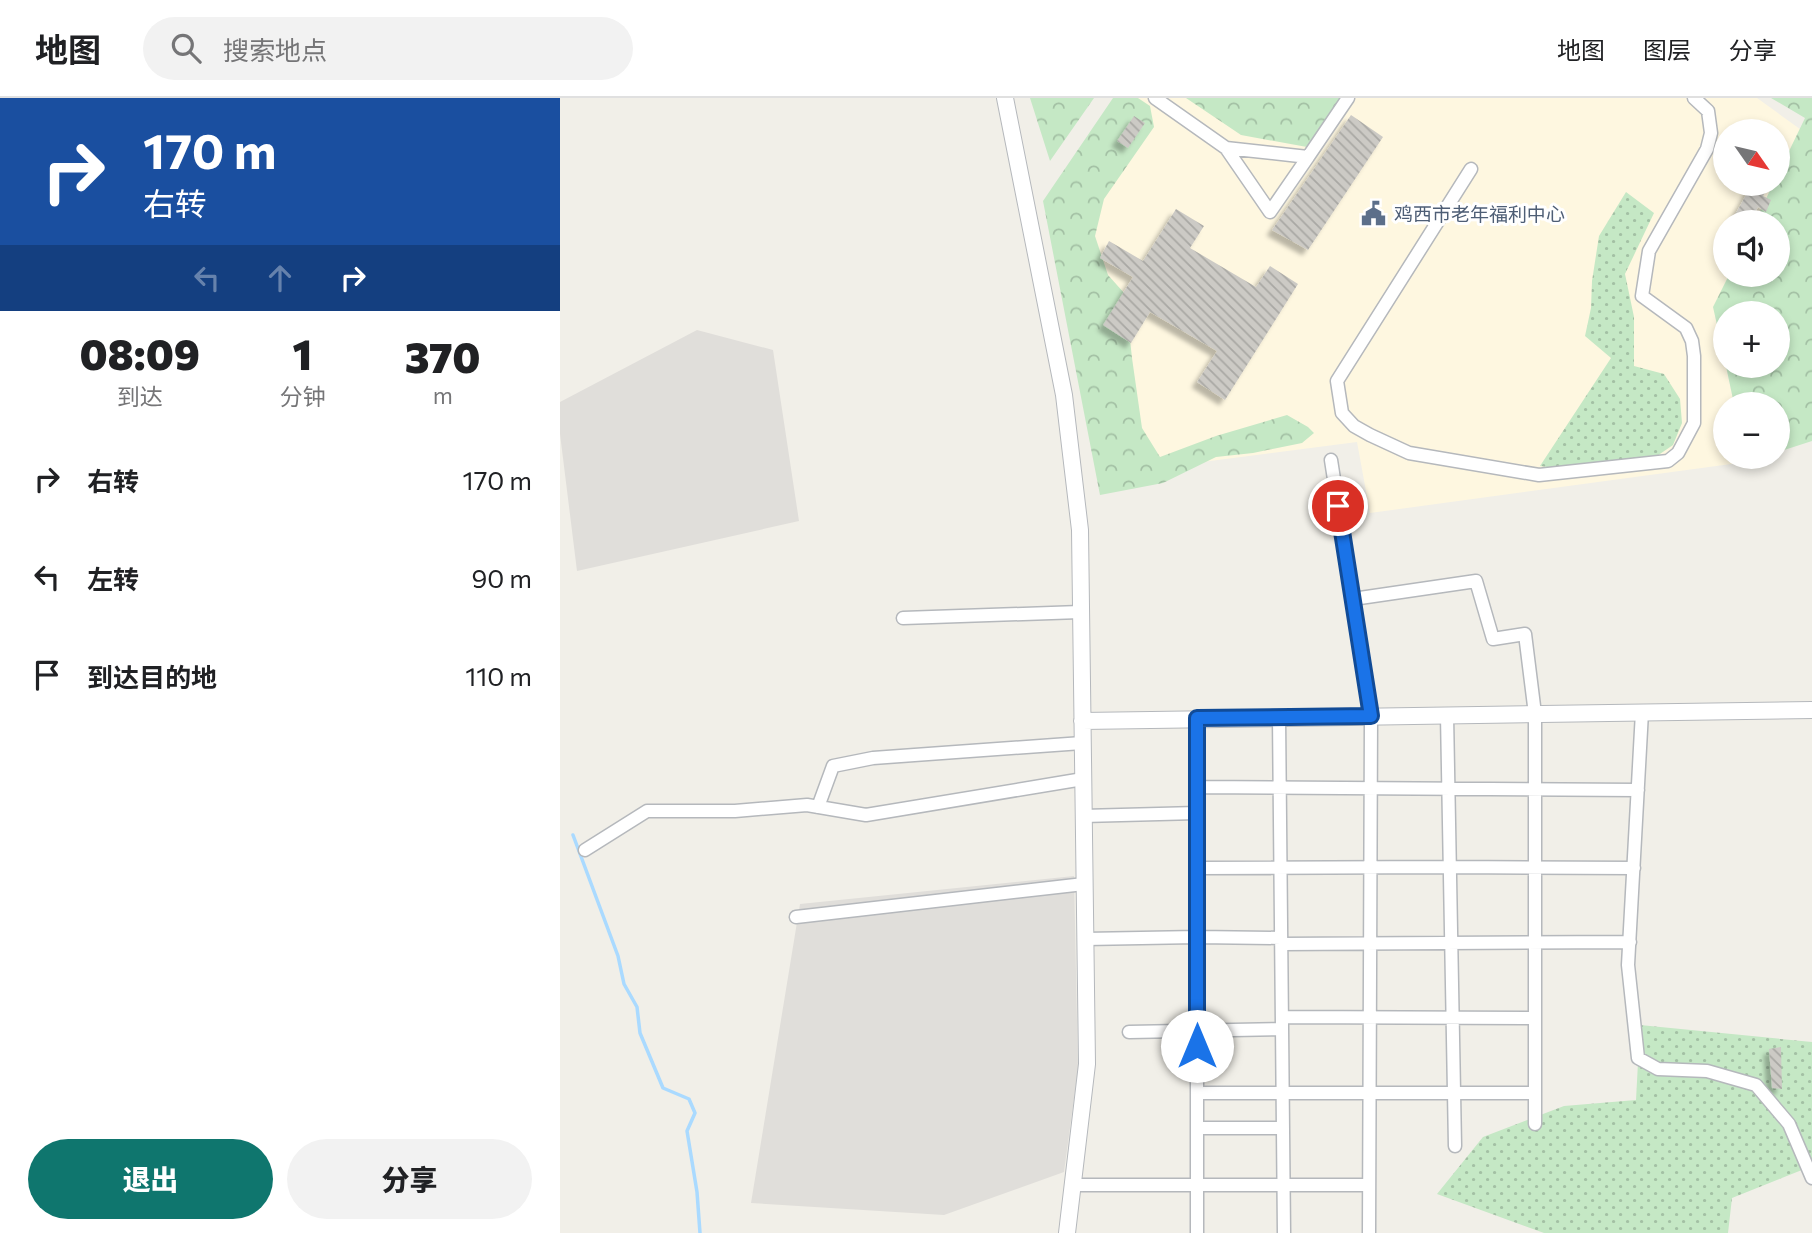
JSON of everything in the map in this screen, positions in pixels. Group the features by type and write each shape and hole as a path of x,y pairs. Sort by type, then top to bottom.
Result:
{"street":[{"path":"1005,98 1065,395 1080,530 1087,1064 1067,1233"},
{"path":"1155,98 1226,148 1269,212 1348,98"},
{"path":"1471,169 1337,381 1342,413 1354,426 1409,453 1539,475 1668,461 1678,453 1694,424 1692,341 1686,328 1642,296 1649,251 1707,149 1711,132 1708,111 1694,98"},
{"path":"1226,148 1308,157"},
{"path":"1331,460 1371,716 1369,1233"},
{"path":"1353,599 1476,581 1493,639 1525,634 1535,714 1535,1124"},
{"path":"903,618 1080,612"},
{"path":"1082,721 1812,710"},
{"path":"1642,712 1628,965 1638,1058 1658,1069 1707,1071 1756,1085 1789,1124 1812,1178"},
{"path":"1447,715 1455,1146"},
{"path":"1279,717 1284,1233"},
{"path":"1197,718 1197,1233"},
{"path":"818,807 833,766 873,758 1082,744"},
{"path":"585,850 647,811 735,811 807,805 866,815 1083,779"},
{"path":"1197,787 1638,790"},
{"path":"1083,816 1197,813"},
{"path":"1197,868 1634,869"},
{"path":"796,917 1084,884"},
{"path":"1085,939 1197,937 1281,941 1630,943"},
{"path":"1129,1032 1370,1018 1535,1017"},
{"path":"1197,1093 1535,1093"},
{"path":"1197,1128 1283,1128"},
{"path":"1073,1185 1369,1185"}],"shaded area":[{"path":"1127,98 1757,98 1786,119 1713,119 1713,196 1779,196 1771,210 1713,210 1713,287 1730,287 1723,301 1713,301 1713,378 1728,378 1731,392 1713,392 1713,466 1370,513 1357,442 1117,473 1061,202"},
{"path":"1790,122 1811,137 1790,176"},
{"path":"697,330 773,350 799,521 577,571 560,434 560,402"},
{"path":"1074,876 1078,1069 1064,1172 944,1215 751,1203 800,904"}],"green space":[{"path":"1030,98 1094,98 1050,161"},
{"path":"1113,98 1138,98 1150,106 1154,127 1104,199 1095,236 1108,275 1125,294 1142,428 1160,457 1216,436 1287,415 1314,433 1302,443 1216,457 1163,483 1100,495 1043,201"},
{"path":"1186,98 1340,98 1307,147 1241,135"},
{"path":"1771,98 1812,98 1812,441 1790,448 1790,392 1731,392 1729,378 1790,378 1790,301 1716,301 1723,287 1790,287 1790,210 1761,210 1767,196 1790,196 1790,149 1805,118"},
{"path":"1626,192 1654,213 1625,274 1634,317 1634,366 1664,374 1680,399 1682,423 1673,445 1657,456 1631,463 1567,470 1540,466 1611,358 1585,336 1599,236"},
{"path":"1640,1025 1812,1042 1812,1166 1732,1198 1728,1233 1544,1233 1437,1194 1483,1137 1564,1106 1636,1100"}],"building":[{"path":"1351,115 1383,137 1308,250 1272,230"},
{"path":"1134,116 1145,123 1128,148 1117,141"},
{"path":"1745,196 1763,196 1771,200 1767,210 1758,207 1756,210 1738,210"},
{"path":"1176,209 1204,226 1190,248 1256,287 1270,266 1298,284 1225,400 1197,382 1217,351 1150,312 1131,343 1103,325 1133,277 1100,258 1109,241 1143,261"},
{"path":"1781,1047 1782,1089 1772,1088 1769,1049"}],"waterway":[{"path":"573,835 618,956 624,984 637,1007 640,1033 663,1088 689,1099 695,1113 687,1131 697,1192 700,1233"}],"place":[{"name":"鸡西市老年福利中心","path":"1374,214"}],"route":[{"path":"1197,1046 1197,718 1371,716 1338,506"}]}
